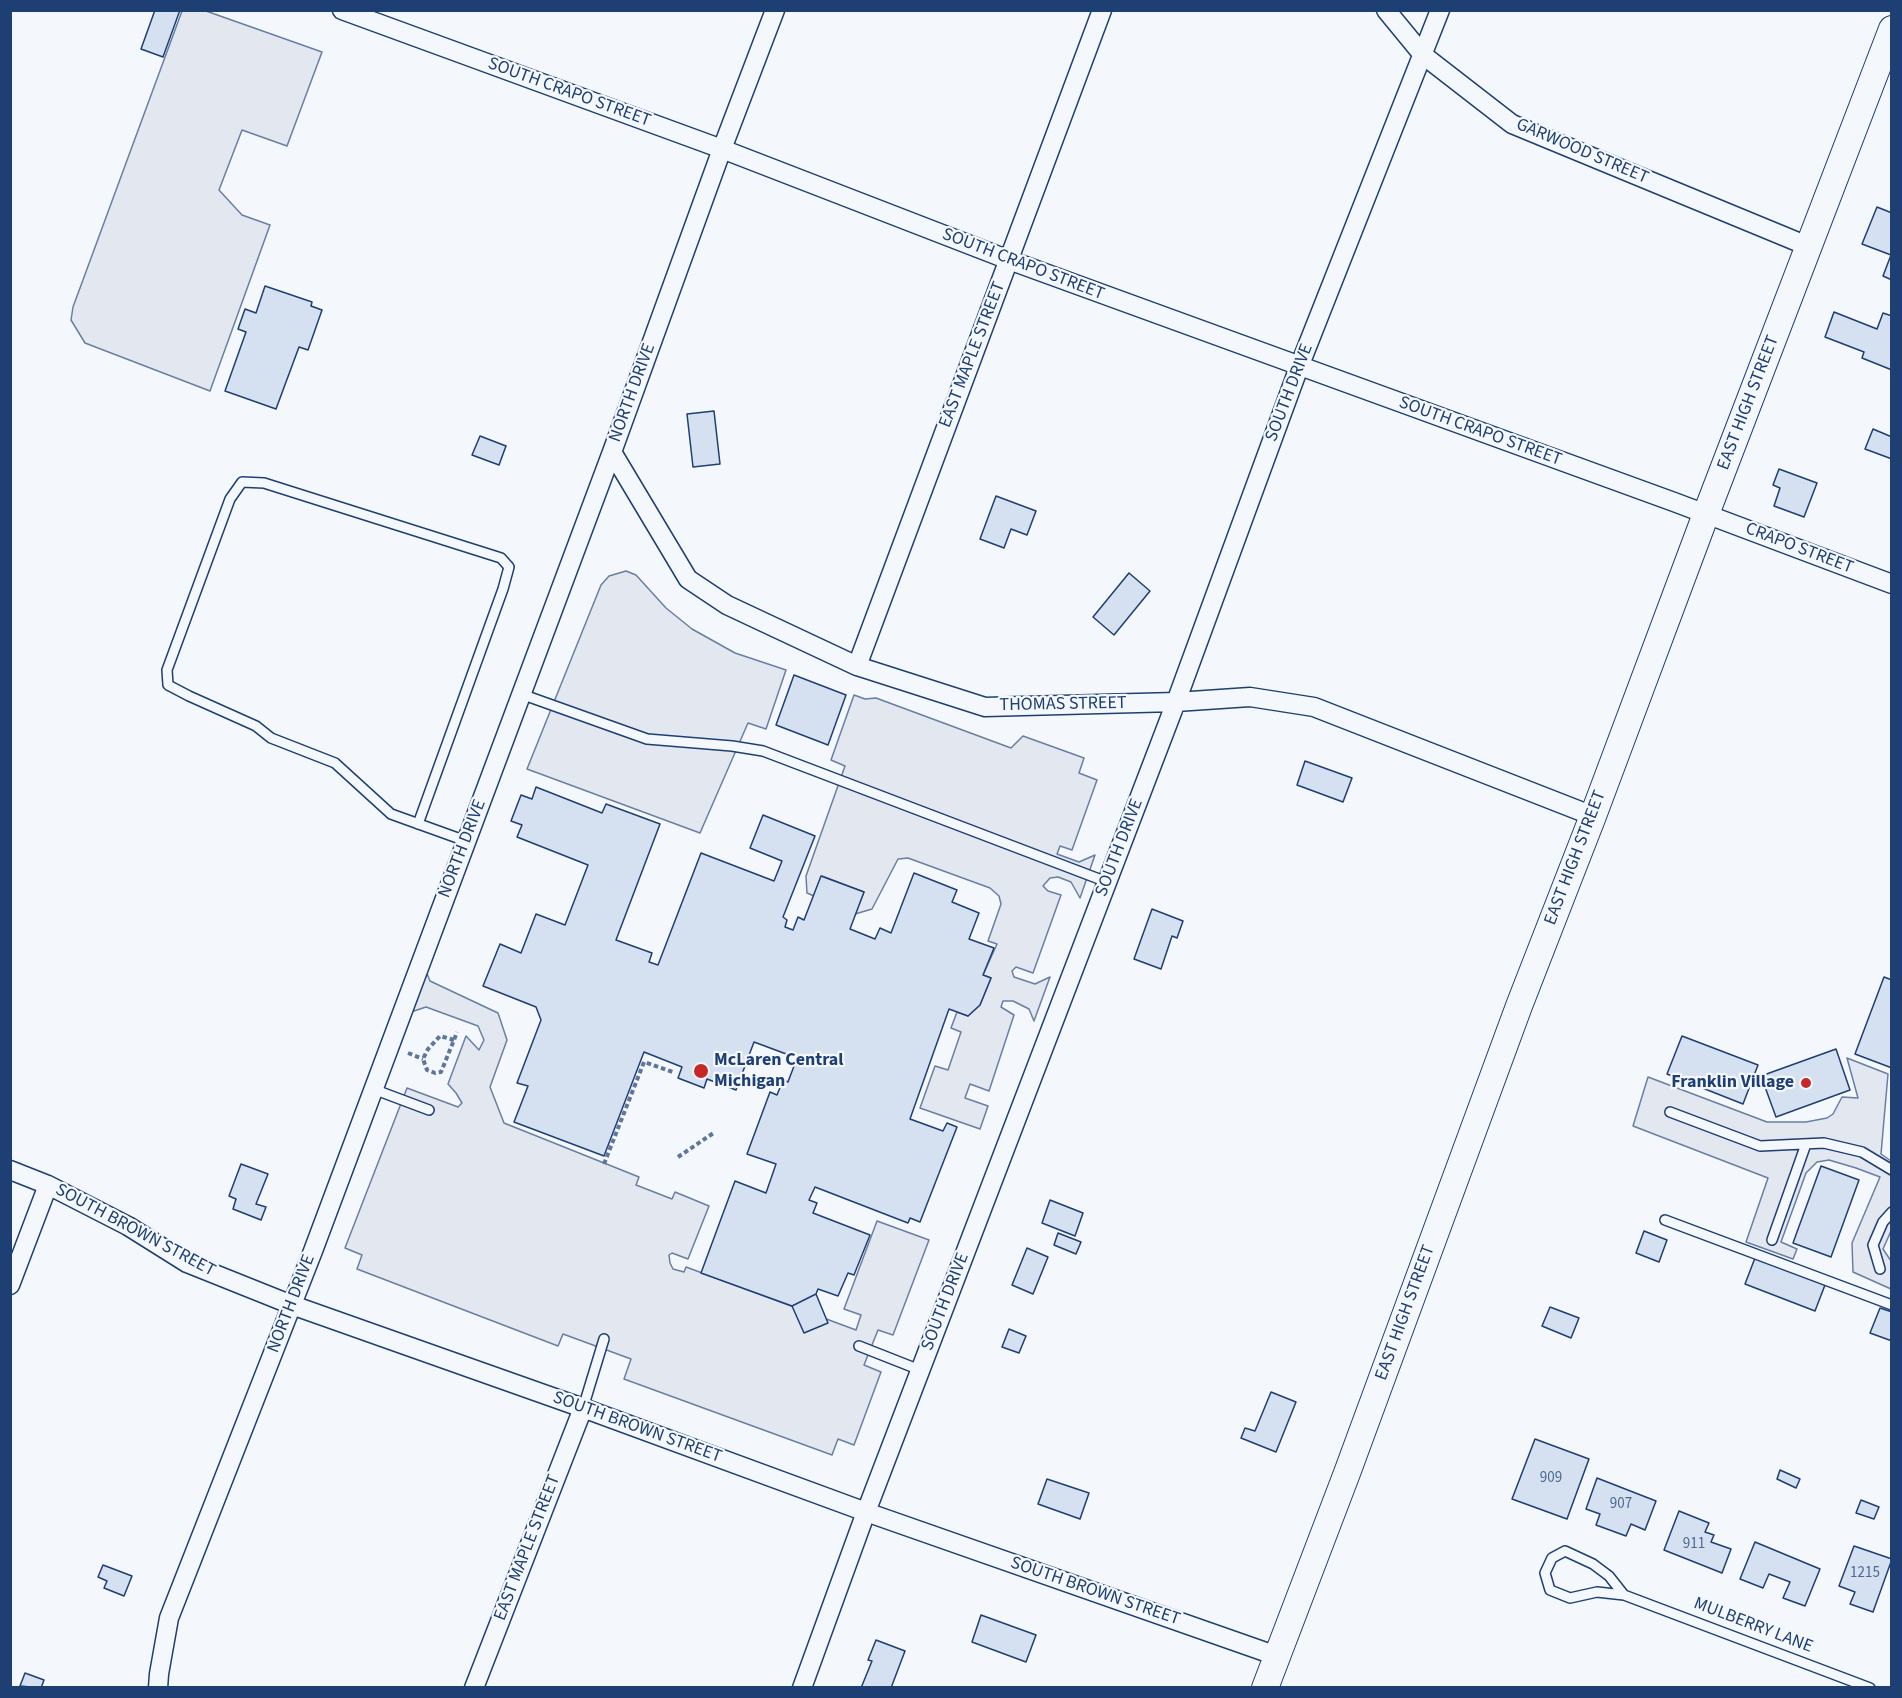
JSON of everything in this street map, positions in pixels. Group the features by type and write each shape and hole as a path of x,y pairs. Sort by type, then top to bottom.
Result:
{"street":[{"name":"SOUTH CRAPO STREET","path":"342,10 722,150 1009,260 1706,514"},
{"name":"NORTH DRIVE","path":"158,1688 169,1618 292,1305 775,10"},
{"name":"EAST MAPLE STREET","path":"857,666 1102,10"},
{"name":"GARWOOD STREET","path":"1386,10 1423,55 1512,124 1810,247"},
{"name":"SOUTH DRIVE","path":"802,1688 866,1512 1176,702 1299,367 1440,10"},
{"name":"EAST HIGH STREET","path":"1265,1688 1347,1473 1519,1006 1892,29"},
{"name":"THOMAS STREET","path":"612,452 688,579 727,605 857,666 985,707 1176,702 1250,697 1314,707 1593,816"},
{"name":"CRAPO STREET","path":"1706,514 1892,584"},
{"name":"SOUTH BROWN STREET","path":"10,1170 48,1185 128,1226 187,1263 292,1305 583,1408 866,1512 1277,1656"},
{"path":"10,1285 48,1185"},
{"name":"EAST MAPLE STREET","path":"474,1688 583,1408"}],"lane":[{"path":"418,824 509,567 501,558 489,554 264,483 242,482 230,500 167,670 168,685 256,726 271,738 335,763 391,814 418,824 466,841"},
{"path":"521,694 647,739 763,751 1107,882"},
{"path":"373,1089 429,1110"},
{"path":"1670,1112 1760,1146 1824,1143 1862,1152 1892,1170"},
{"path":"1772,1240 1806,1144"},
{"path":"1880,1269 1873,1245 1882,1222 1892,1212"},
{"path":"1665,1220 1892,1305"},
{"path":"583,1408 604,1339"},
{"path":"859,1346 920,1370"},
{"name":"MULBERRY LANE","path":"1624,1596 1610,1576 1593,1564 1565,1551 1552,1558 1545,1573 1550,1590 1570,1598 1597,1592 1624,1596 1870,1688"}],"path":[{"path":"454,1040 440,1036 428,1048 423,1059 427,1070 435,1073 441,1072 454,1040 456,1032"},
{"path":"408,1053 423,1059"},
{"path":"604,1164 644,1062 673,1072"},
{"path":"678,1157 715,1132"}],"shaded area":[{"path":"182,11 206,11 322,52 287,146 242,130 219,190 242,215 270,225 210,391 85,343 71,320 73,307"},
{"path":"626,571 636,575 666,608 692,629 735,653 786,670 766,729 748,723 700,833 527,769 601,585 609,576"},
{"path":"854,695 865,699 876,698 1011,748 1023,736 1084,758 1079,773 1097,780 1072,850 1060,846 1057,854 1079,862 1095,855 1080,898 1071,882 1058,877 1050,878 1043,886 1048,891 1061,895 1033,973 1016,967 1012,971 1014,977 1035,984 1050,977 1034,1021 1029,1009 1013,1001 1003,1001 1001,1007 1014,1015 989,1091 970,1084 965,1098 988,1106 980,1129 920,1108 935,1066 948,1070 961,1032 951,1028 957,1012 968,1016 980,1005 991,978 983,975 997,944 988,941 1001,904 999,896 990,888 908,858 898,859 872,909 855,914 864,892 822,876 814,896 807,893 806,876 845,766 831,760"},
{"path":"426,971 430,981 498,1013 507,1040 490,1087 504,1123 639,1177 636,1185 672,1199 675,1192 709,1206 688,1259 672,1253 669,1255 673,1269 684,1272 686,1267 856,1330 861,1315 844,1309 877,1221 929,1240 893,1335 878,1330 864,1365 881,1372 854,1445 838,1439 832,1455 624,1379 631,1359 563,1334 558,1346 357,1269 362,1255 345,1248 407,1088 458,1107 462,1103 448,1084 466,1036 479,1050 484,1040 478,1026 426,1007 411,1012"},
{"path":"1847,1058 1888,1074 1881,1154 1891,1161 1891,1231 1883,1249 1891,1261 1891,1289 1853,1272 1852,1243 1880,1177 1829,1160 1817,1162 1806,1173 1781,1242 1797,1249 1793,1259 1746,1242 1768,1178 1633,1126 1648,1077 1767,1122 1806,1122 1827,1118 1833,1114 1842,1097 1858,1098"}],"building":[{"path":"155,10 180,10 163,57 141,49"},
{"path":"1877,207 1892,213 1892,280 1883,276 1891,255 1862,244"},
{"path":"265,286 312,302 311,306 322,310 308,350 299,347 276,409 225,391 246,332 238,329 245,309 256,313"},
{"path":"1834,312 1877,329 1883,313 1892,316 1892,370 1862,358 1864,352 1825,337"},
{"path":"714,411 720,464 693,467 687,414"},
{"path":"1873,429 1892,437 1892,459 1865,449"},
{"path":"480,436 506,446 499,465 472,455"},
{"path":"1779,469 1817,483 1804,517 1774,506 1780,488 1773,485"},
{"path":"996,496 1036,511 1027,535 1011,529 1004,548 980,539"},
{"path":"1129,573 1150,591 1114,635 1093,617"},
{"path":"794,675 846,695 828,745 776,725"},
{"path":"1305,761 1352,778 1343,802 1297,785"},
{"name":"McLaren Central Michigan","path":"536,787 602,813 606,804 660,824 616,940 652,953 649,962 658,965 701,853 774,881 782,861 750,848 763,815 815,836 783,917 787,920 785,927 793,930 798,917 804,920 821,876 864,892 850,929 875,939 880,928 891,933 914,873 957,890 952,902 979,913 969,939 994,948 983,975 991,978 980,1005 968,1016 949,1009 910,1119 943,1131 947,1123 957,1127 920,1222 910,1218 908,1223 815,1187 809,1200 817,1203 813,1213 870,1235 854,1275 848,1273 838,1296 818,1289 816,1294 792,1306 701,1273 735,1181 766,1193 776,1164 747,1154 770,1092 777,1095 783,1080 788,1082 797,1058 754,1042 736,1090 707,1079 704,1088 678,1078 682,1067 644,1052 604,1156 514,1122 528,1086 517,1083 541,1020 536,1007 483,986 500,944 521,953 536,914 565,925 588,865 517,837 522,825 511,821 521,795 532,799"},
{"path":"1152,909 1183,921 1177,938 1172,936 1161,969 1134,959"},
{"path":"1884,977 1892,980 1892,1068 1855,1054"},
{"name":"Franklin Village","path":"1682,1036 1758,1065 1743,1104 1667,1074"},
{"name":"Franklin Village","path":"1836,1049 1850,1090 1776,1117 1761,1076"},
{"path":"241,1164 268,1174 256,1204 266,1207 261,1220 233,1209 236,1199 229,1196"},
{"path":"1821,1166 1859,1180 1831,1257 1793,1243"},
{"path":"1050,1200 1083,1213 1075,1236 1042,1223"},
{"path":"1644,1231 1667,1240 1659,1262 1636,1253"},
{"path":"1058,1233 1081,1242 1076,1254 1054,1245"},
{"path":"1027,1248 1048,1257 1033,1294 1012,1285"},
{"path":"1755,1258 1825,1285 1815,1311 1745,1284"},
{"path":"816,1294 828,1323 804,1333 792,1306"},
{"path":"1550,1307 1579,1318 1571,1338 1542,1326"},
{"path":"1880,1308 1892,1312 1892,1341 1870,1333"},
{"path":"1009,1329 1026,1336 1019,1353 1002,1347"},
{"path":"1271,1392 1296,1402 1276,1452 1241,1438 1245,1428 1255,1431"},
{"path":"1535,1439 1589,1459 1567,1519 1512,1499"},
{"path":"1780,1470 1800,1479 1796,1488 1777,1479"},
{"path":"1597,1478 1656,1501 1645,1530 1631,1524 1626,1536 1596,1525 1600,1514 1586,1509"},
{"path":"1047,1479 1089,1493 1080,1519 1038,1504"},
{"path":"1861,1500 1879,1507 1874,1519 1856,1513"},
{"path":"1679,1511 1709,1523 1705,1532 1714,1535 1711,1542 1731,1549 1722,1573 1664,1550"},
{"path":"1755,1542 1820,1569 1805,1606 1783,1598 1790,1582 1769,1574 1763,1588 1740,1579"},
{"path":"1854,1546 1892,1559 1873,1612 1850,1604 1855,1592 1839,1586"},
{"path":"103,1565 132,1576 124,1596 104,1588 107,1581 98,1577"},
{"path":"981,1615 1036,1635 1026,1662 972,1642"},
{"path":"876,1640 905,1651 891,1688 861,1688 872,1661 868,1660"},
{"path":"25,1673 44,1680 41,1688 20,1686"}],"place":[{"name":"McLaren Central Michigan","path":"701,1071"},
{"name":"Franklin Village","path":"1806,1083"}]}
